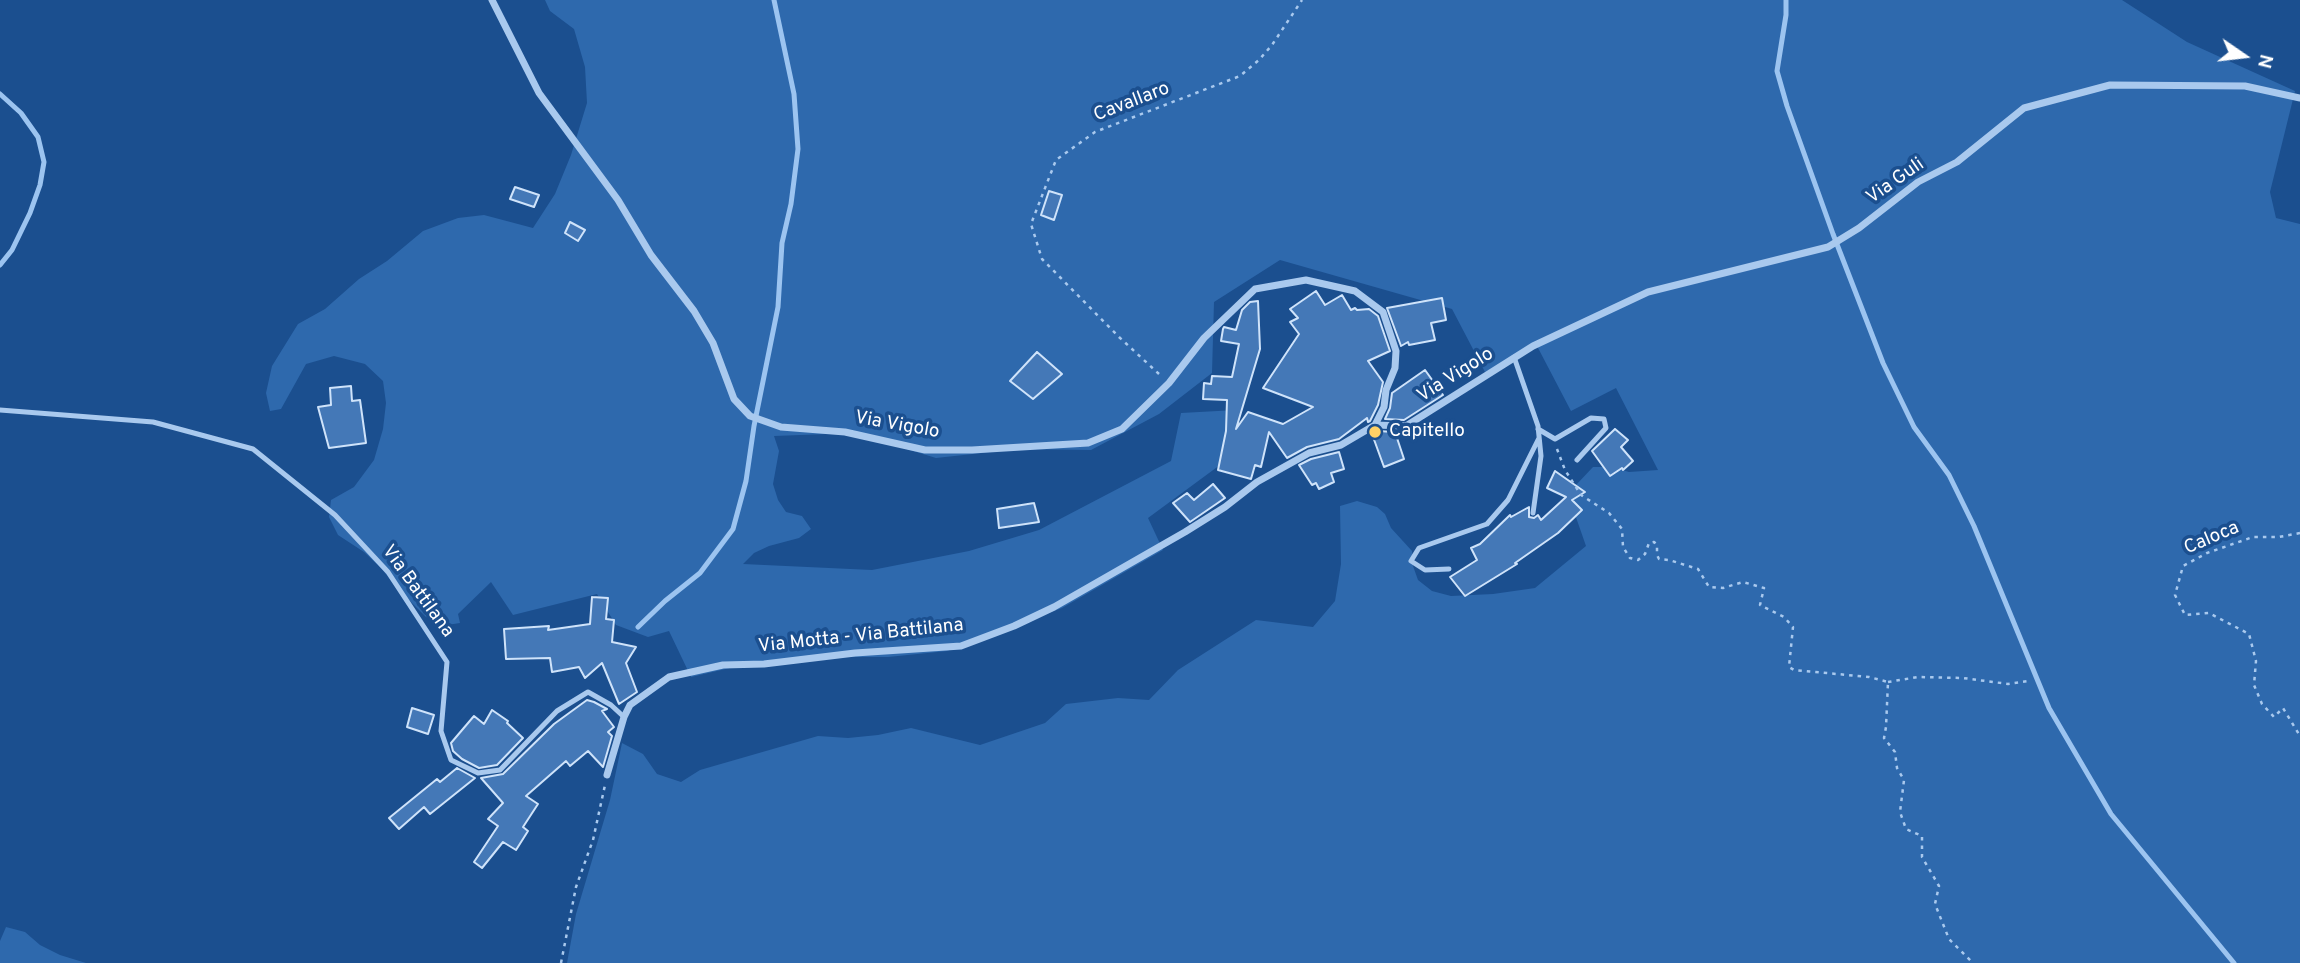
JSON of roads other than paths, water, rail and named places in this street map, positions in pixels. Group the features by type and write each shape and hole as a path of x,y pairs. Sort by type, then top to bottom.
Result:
{"street":[{"name":"Via Vigolo","path":"492,0 539,93 618,200 651,255 694,311 713,343 734,398 750,416 782,427 845,432 925,450 1088,443 1122,429 1169,383 1204,338 1255,289 1306,280 1355,292 1382,312 1396,351 1395,368 1386,390 1384,407 1375,425"},
{"name":"Via Guli","path":"1514,357 1648,292 1828,247 1859,228 1918,182 1957,162 2024,108 2110,85 2245,86 2300,98"},
{"name":"Via Vigolo","path":"1104,579 1185,532 1257,482 1309,453 1341,445 1375,425 1406,426 1514,357"},
{"name":"Via Motta - Via Battilana","path":"624,717 630,705 669,677 723,665 764,664 855,653 961,646 1014,626 1104,579"},
{"path":"607,775 624,717"}],"lane":[{"path":"1514,357 1538,429 1541,456 1533,513"},
{"name":"Via Battilana","path":"0,410 153,422 253,449 335,515 388,572 447,662 441,731 451,760 478,774 500,770 557,711 588,692 611,705 624,717"},
{"path":"1538,429 1555,439 1591,418 1604,419 1606,428 1577,460"},
{"path":"1448,569 1425,570 1410,561 1419,548 1487,524 1508,500 1539,438"}],"waterway":[{"path":"638,627 700,573 733,529 746,481 778,307 782,243 791,204 798,149 794,94 774,0"},
{"path":"1786,0 1777,71 1833,234 1883,363 1914,427 1949,475 1974,526 2049,708 2111,814 2234,963"},
{"path":"0,94 21,113 38,137 44,162 40,185 30,213 12,250 0,265"}],"place":[{"name":"Capitello","path":"1375,432"}]}
